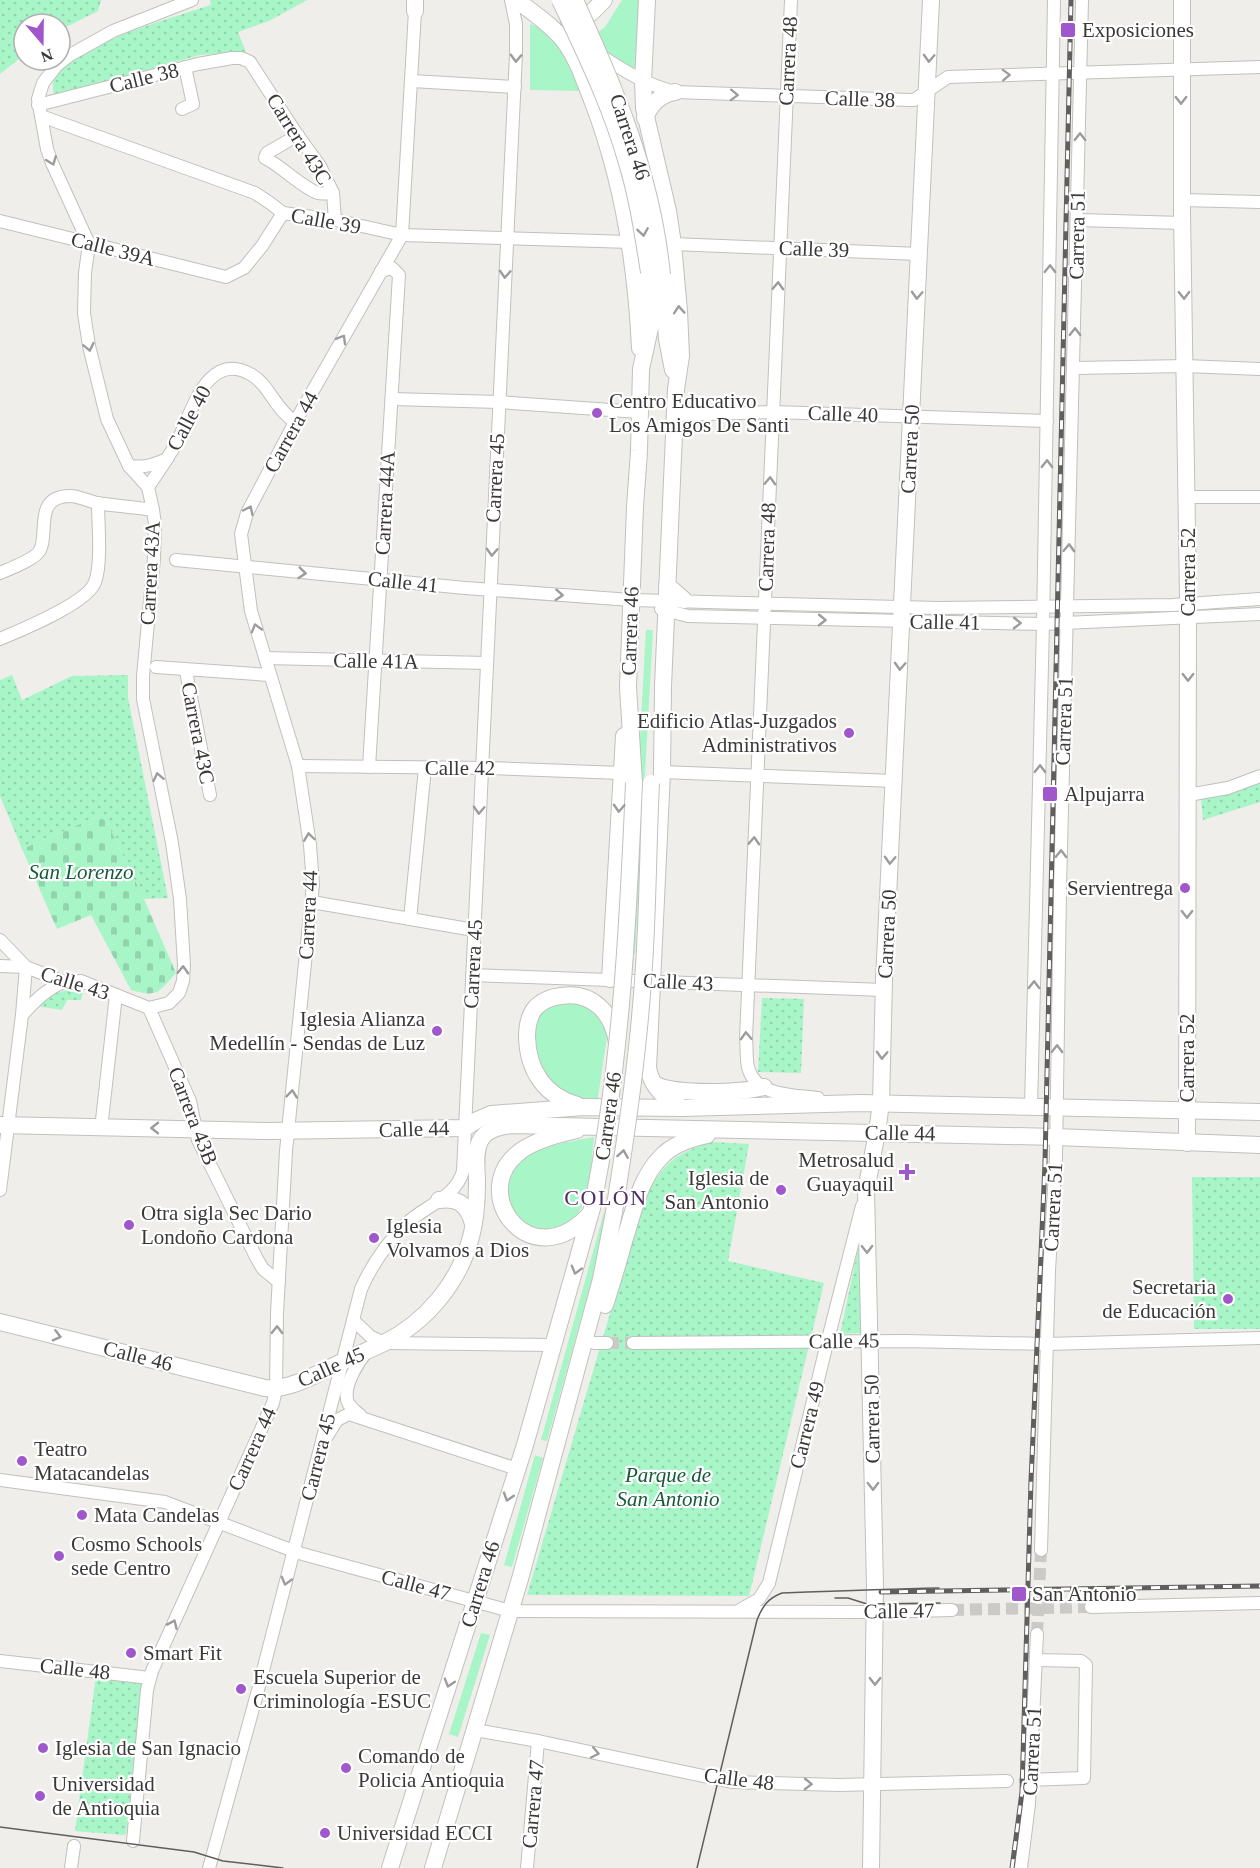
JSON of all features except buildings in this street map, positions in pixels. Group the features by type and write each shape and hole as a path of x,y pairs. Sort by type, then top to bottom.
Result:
{"main road":[{"name":"Carrera 46","path":"517,0 544,19 564,41 579,67 603,128 615,168 631,243 639,316 641,369 628,687 642,778 653,981 648,1068 653,1084 667,1099 683,1108"},
{"name":"Carrera 46","path":"560,0 620,138 656,274 676,389"},
{"name":"Carrera 46","path":"575,0 614,88 633,139 653,212 656,274 651,324 641,369"},
{"path":"544,19 563,22 582,18 604,0"},
{"name":"Carrera 46","path":"390,1868 517,1469 591,1211 608,1126 642,778 663,686 676,389 681,356 673,244 668,211 645,118 643,81 648,0"},
{"name":"Carrera 50","path":"872,1868 875,1612 866,1191 880,1103 931,0"},
{"name":"Carrera 52","path":"1182,0 1182,200 1188,611 1187,1143"},
{"path":"603,128 605,120 616,108 632,107 645,118 653,103 675,92"},
{"path":"667,598 684,600"},
{"name":"Carrera 46","path":"433,1868 555,1453 565,1408 601,1279 614,1212 639,1029 647,906 642,778"},
{"path":"610,979 642,778"},
{"path":"584,1107 564,1101 543,1085 530,1062 527,1035 529,1019 536,1007 545,1000 569,995 582,997 593,1001 603,1009 615,1030 617,1043"},
{"path":"653,1084 674,1091 751,1090 765,1087"},
{"name":"Calle 44","path":"4,1126 288,1131 465,1128 491,1114 584,1107 683,1108 861,1103 1255,1112"},
{"name":"Calle 44","path":"474,1224 477,1151 481,1140 491,1130 511,1125 877,1132 1255,1144"},
{"path":"591,1211 569,1233 552,1238 534,1236 512,1222 503,1209 500,1193 505,1169 521,1151 565,1133 592,1126"},
{"name":"Carrera 46","path":"555,1453 575,1410 601,1343 636,1200 652,1167 661,1157 683,1142 728,1130"},
{"path":"385,1343 418,1320 441,1297 461,1265 474,1224 463,1204 448,1199 439,1200"},
{"name":"Calle 46","path":"0,1322 255,1386 276,1389"},
{"name":"Calle 45","path":"276,1389 296,1384 385,1343"}],"street":[{"path":"40,110 43,83 57,65 70,55 113,32 192,0"},
{"name":"Carrera 45","path":"209,1868 294,1551 361,1288 378,1257 408,1222 456,1186 461,1178 515,87 516,24 511,0"},
{"name":"Carrera 48","path":"765,1087 755,1081 748,1069 746,1038 791,0"},
{"name":"Carrera 51","path":"1031,1107 1044,607 1054,0"},
{"name":"Carrera 51","path":"1041,1550 1052,1344 1082,0"},
{"name":"Carrera 44","path":"133,1841 150,1678 273,1403 276,1389 279,1282 288,1131 312,902 312,863 298,766 251,610 241,534 247,513 295,422 402,234 415,5"},
{"name":"Calle 38","path":"544,19 620,69 643,81 675,92 914,100 948,77 1260,67"},
{"name":"Calle 38","path":"40,110 185,67 232,58 241,58 250,62"},
{"name":"Carrera 43C","path":"250,62 320,166 333,193 335,220"},
{"path":"182,109 193,104 185,67"},
{"path":"412,81 515,87"},
{"name":"Calle 39","path":"40,110 255,193 283,213 335,220 402,234 631,243"},
{"name":"Carrera 43A","path":"40,110 52,163 89,244 84,303 89,346 107,419 129,466 148,487 153,510 154,558 143,699 176,862 184,965 183,981 179,993 169,1003 149,1008"},
{"path":"298,135 267,153 265,158 319,193 333,193"},
{"path":"1182,200 1260,202"},
{"name":"Calle 39A","path":"0,220 226,277 244,268 262,246 283,213"},
{"path":"1078,219 1183,223"},
{"name":"Calle 39","path":"673,244 919,254"},
{"name":"Carrera 44A","path":"369,767 399,275 392,268 381,271"},
{"path":"1074,368 1185,366 1260,369"},
{"name":"Calle 40","path":"148,487 167,459 200,390 211,377 222,370 236,369 252,375 282,412 295,422"},
{"path":"392,399 499,402 639,412"},
{"name":"Calle 40","path":"675,415 773,412 1047,421"},
{"name":"Calle 40","path":"129,466 141,468 152,466 167,459"},
{"path":"0,573 37,555 41,549 42,524 46,510 61,498 70,496 98,503 153,510"},
{"path":"1187,498 1260,497"},
{"path":"0,639 40,621 92,590 98,571 98,503"},
{"name":"Calle 41","path":"176,560 490,590 631,600 667,598 688,616 764,618 1068,606 1260,615"},
{"name":"Calle 41","path":"684,600 765,602 1043,624 1188,611 1260,599"},
{"name":"Calle 41A","path":"265,658 486,663"},
{"path":"156,667 186,671 269,675"},
{"name":"Carrera 43C","path":"186,671 210,795"},
{"name":"Calle 42","path":"298,766 481,768 642,778 757,776 894,781"},
{"path":"410,919 425,768"},
{"path":"1188,795 1228,788 1260,776"},
{"path":"312,902 474,930"},
{"path":"0,940 26,967 22,1015 4,1126 0,1190"},
{"name":"Calle 43","path":"0,966 26,967 64,982 81,981 149,1008"},
{"name":"Calle 43","path":"472,975 884,990"},
{"path":"22,1015 41,994 64,982"},
{"path":"101,1129 116,995"},
{"name":"Carrera 43B","path":"149,1008 190,1101 198,1140 257,1259 263,1269 279,1282"},
{"name":"Calle 44","path":"765,1087 776,1093 861,1103"},
{"name":"Carrera 49","path":"739,1610 759,1599 769,1583 866,1191"},
{"name":"Calle 45","path":"353,1320 363,1332 385,1343 553,1345"},
{"name":"Calle 45","path":"633,1343 870,1341 1052,1344 1260,1338"},
{"name":"Carrera 45","path":"363,1418 350,1406 347,1394 356,1370 369,1350"},
{"path":"320,1450 332,1426 343,1416 349,1414 517,1469"},
{"name":"Calle 47","path":"0,1479 151,1499 177,1506 294,1551 510,1611 875,1612 952,1610"},
{"path":"1091,1607 1260,1603"},
{"name":"Carrera 51","path":"1021,1868 1037,1634"},
{"path":"1028,1780 1084,1778 1086,1665 1081,1661 1036,1660"},
{"name":"Calle 48","path":"0,1661 150,1678"},
{"name":"Calle 48","path":"475,1730 732,1782 873,1784 1007,1781"},
{"name":"Carrera 47","path":"527,1868 538,1741"},
{"path":"71,1868 74,1846"}],"green space":[{"path":"0,0 101,0 98,11 72,24 72,12 12,12 12,64 0,74"},
{"path":"210,0 307,0 269,21 238,32 246,52 200,55 54,96 54,78 58,72 72,72 72,60 79,55 125,34 211,5"},
{"path":"622,0 641,0 637,70 607,54 596,34 605,27"},
{"path":"530,24 549,35 556,43 583,91 530,90"},
{"path":"646,630 653,630 635,954 628,953"},
{"path":"12,675 22,700 72,676 128,675 128,698 168,898 144,899 103,814 22,849 0,796 0,680"},
{"path":"1260,783 1260,802 1203,820 1201,797"},
{"name":"San Lorenzo","path":"103,814 176,973 157,992 131,990 91,915 57,929 22,849"},
{"path":"74,988 83,991 81,1000 67,1000 62,1010 36,1006 50,995"},
{"path":"762,998 804,999 801,1073 758,1072"},
{"path":"576,1000 602,1016 607,1037 597,1104 575,1100 548,1078 531,1045 538,1009"},
{"path":"594,1137 586,1196 582,1207 569,1223 558,1228 537,1232 510,1210 504,1175 521,1158 557,1144"},
{"name":"Parque de San Antonio","path":"712,1142 749,1144 728,1261 824,1283 749,1596 527,1595 642,1205 661,1171 668,1164 686,1152"},
{"path":"1192,1177 1260,1177 1260,1329 1194,1329"},
{"path":"604,1212 610,1214 547,1441 541,1440"},
{"path":"860,1240 863,1333 840,1334"},
{"path":"535,1455 543,1458 512,1567 504,1565"},
{"path":"481,1633 490,1635 458,1737 449,1734"},
{"path":"96,1676 140,1682 144,1687 126,1834 124,1835 75,1831"}],"tunnel":[{"path":"607,1343 633,1343"},
{"path":"1037,1634 1041,1550"},
{"path":"952,1610 1091,1607"}],"tram line":[{"path":"697,1868 757,1620 766,1604 782,1593 939,1588"},
{"path":"835,1598 848,1598 867,1604 940,1603"},
{"path":"0,1827 194,1852 223,1861 283,1868"}],"railway":[{"path":"1012,1868 1022,1792 1031,1481 1045,1163 1071,0"},
{"path":"881,1592 1260,1586"}],"place":[{"name":"Exposiciones","path":"1068,30"},
{"name":"Centro Educativo Los Amigos De Santi","path":"597,413"},
{"name":"Edificio Atlas-Juzgados Administrativos","path":"849,733"},
{"name":"Alpujarra","path":"1050,794"},
{"name":"Servientrega","path":"1185,888"},
{"name":"Iglesia Alianza Medellín - Sendas de Luz","path":"437,1031"},
{"name":"Metrosalud Guayaquil","path":"907,1172"},
{"name":"Iglesia de San Antonio","path":"781,1190"},
{"name":"Otra sigla Sec Dario Londoño Cardona","path":"129,1225"},
{"name":"Iglesia Volvamos a Dios","path":"374,1238"},
{"name":"Secretaria de Educación","path":"1228,1299"},
{"name":"Teatro Matacandelas","path":"22,1461"},
{"name":"Mata Candelas","path":"82,1515"},
{"name":"Cosmo Schools sede Centro","path":"59,1556"},
{"name":"San Antonio","path":"1019,1594"},
{"name":"Smart Fit","path":"131,1653"},
{"name":"Escuela Superior de Criminología -ESUC","path":"241,1689"},
{"name":"Iglesia de San Ignacio","path":"43,1748"},
{"name":"Comando de Policia Antioquia","path":"346,1768"},
{"name":"Universidad de Antioquia","path":"40,1796"},
{"name":"Universidad ECCI","path":"325,1833"}],"district":[{"name":"COLÓN","path":"606,1197"}]}
